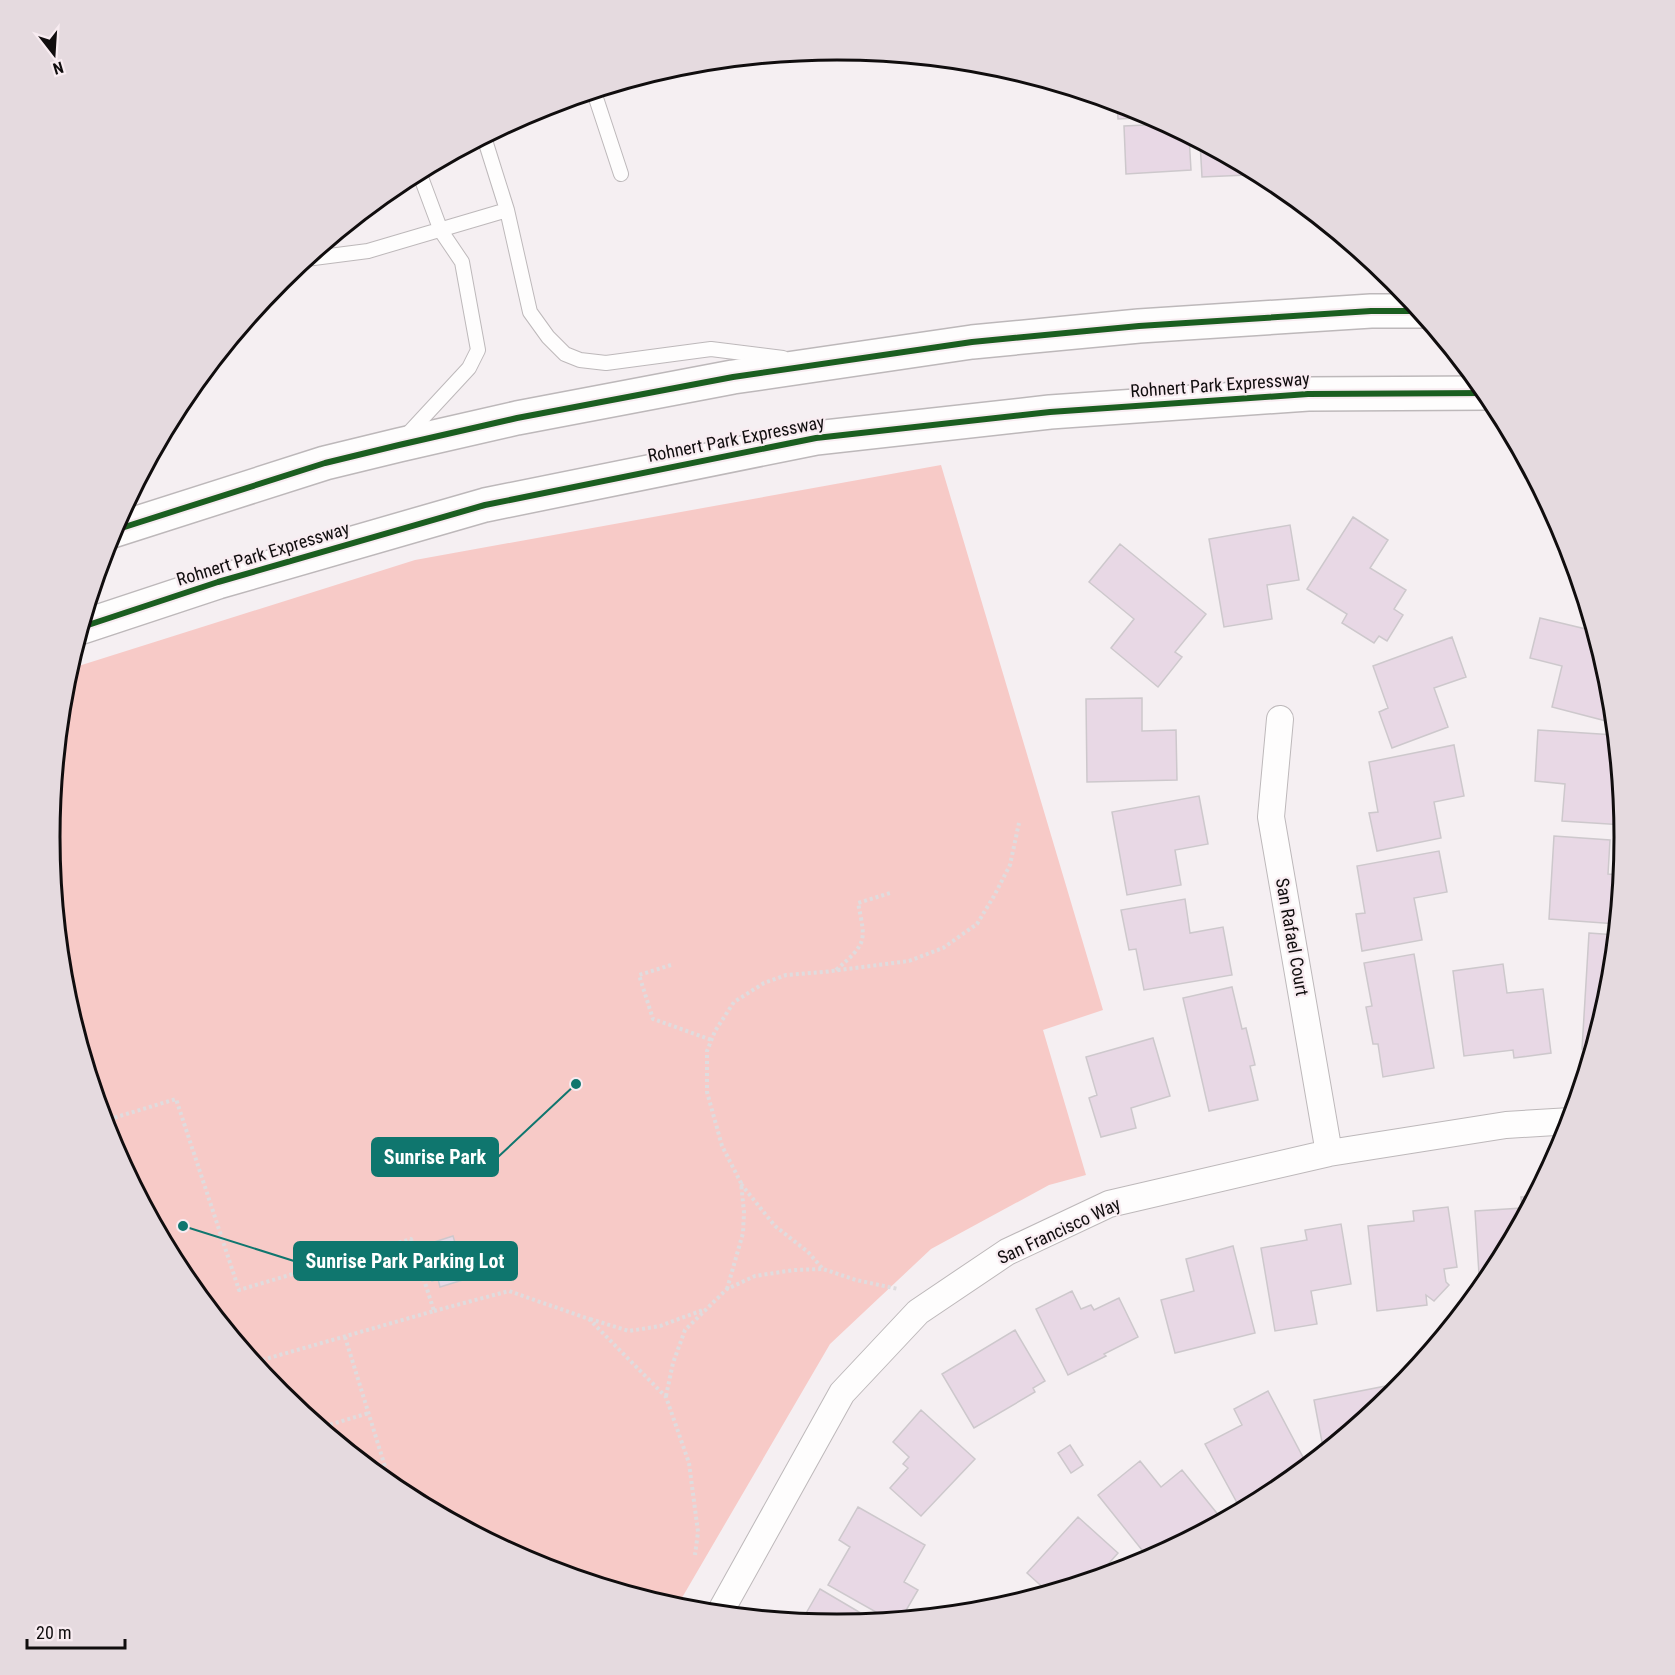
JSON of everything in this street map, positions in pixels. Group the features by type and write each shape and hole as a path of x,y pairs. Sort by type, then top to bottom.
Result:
{"main road":[{"path":"125,527 325,463 540,414 734,377 972,342 1139,326 1371,311 1409,311"},
{"name":"Rohnert Park Expressway","path":"90,624 218,582 485,505 816,438 1050,412 1297,395 1475,393"}],"street":[{"name":"San Rafael Court","path":"1280,719 1271,817 1329,1153"},
{"name":"San Francisco Way","path":"723,1606 842,1393 918,1312 1007,1252 1109,1204 1329,1153 1506,1125 1561,1122"}],"lane":[{"path":"596,98 621,174"},
{"path":"486,144 507,210 531,312 548,337 565,354 580,360 606,363 711,349 824,363"},
{"path":"399,445 469,368 478,350 462,262 441,231 422,181"},
{"path":"321,257 368,251 507,210"}],"path":[{"path":"823,1269 808,1252 775,1226 741,1183 722,1146 707,1092 707,1051 734,1002 764,983 786,975 909,961 943,948 977,924 1010,865 1019,824"},
{"path":"836,970 858,952 864,935 858,903 890,893"},
{"path":"672,965 639,975 652,1019 712,1040"},
{"path":"113,1118 176,1100 239,1290 411,1239 434,1311"},
{"path":"727,1289 743,1233 744,1212 741,1183"},
{"path":"666,1396 673,1364 685,1330 727,1289 755,1276 794,1270 823,1269 856,1280 902,1290"},
{"path":"262,1360 509,1291 629,1331 660,1326 705,1309"},
{"path":"589,1319 666,1396 689,1463 698,1533 696,1555"},
{"path":"345,1337 386,1470"},
{"path":"329,1425 369,1413"}],"shaded area":[{"path":"941,465 1103,1010 1043,1030 1086,1175 1049,1185 931,1249 830,1344 681,1599 636,1589 588,1574 494,1535 406,1484 325,1422 253,1350 221,1311 164,1226 119,1135 86,1039 67,939 60,838 67,736 79,666 415,560"}],"building":[{"path":"1118,112 1133,118 1118,119"},
{"path":"1148,125 1190,145 1191,170 1126,174 1124,126"},
{"path":"1200,150 1244,175 1202,177"},
{"path":"1353,517 1388,540 1370,568 1406,590 1394,609 1403,615 1387,641 1379,636 1374,643 1342,623 1347,614 1307,589"},
{"path":"1290,525 1299,580 1267,585 1272,619 1224,627 1209,539"},
{"path":"1120,544 1206,614 1175,652 1182,657 1158,687 1111,648 1134,619 1089,582"},
{"path":"1540,618 1587,629 1606,721 1552,707 1562,666 1530,658"},
{"path":"1452,637 1466,677 1434,688 1448,727 1392,748 1379,712 1388,708 1373,666"},
{"path":"1142,698 1142,731 1176,730 1177,780 1087,782 1086,699"},
{"path":"1538,730 1608,735 1614,824 1562,821 1565,784 1535,781"},
{"path":"1454,745 1464,796 1434,802 1441,838 1377,851 1369,813 1378,812 1369,762"},
{"path":"1199,796 1208,844 1175,850 1181,885 1127,895 1112,812"},
{"path":"1554,836 1610,840 1608,874 1614,874 1610,923 1549,919"},
{"path":"1439,851 1447,892 1414,898 1422,940 1362,951 1356,914 1365,913 1357,866"},
{"path":"1185,899 1190,933 1223,927 1232,975 1144,990 1136,949 1129,950 1121,910"},
{"path":"1589,933 1608,934 1589,1039 1586,1049 1582,1049"},
{"path":"1414,954 1434,1068 1383,1077 1378,1044 1373,1044 1366,1007 1372,1006 1364,963"},
{"path":"1503,964 1507,993 1543,989 1551,1053 1514,1058 1513,1050 1464,1056 1453,971"},
{"path":"1232,987 1242,1029 1246,1028 1255,1065 1250,1066 1258,1100 1209,1111 1183,998"},
{"path":"1153,1038 1170,1096 1131,1108 1136,1128 1101,1137 1089,1098 1097,1095 1086,1057"},
{"path":"1521,1197 1527,1197 1522,1206"},
{"path":"1448,1207 1457,1267 1444,1269 1446,1282 1449,1285 1434,1301 1426,1295 1427,1305 1377,1311 1368,1226 1414,1221 1413,1211"},
{"path":"1521,1208 1479,1276 1475,1211"},
{"path":"1341,1224 1351,1284 1311,1291 1317,1324 1275,1331 1261,1248 1307,1240 1305,1230"},
{"path":"453,1236 466,1279 440,1287 438,1279 432,1281 423,1253 430,1251 428,1244"},
{"path":"1233,1246 1255,1333 1175,1353 1161,1300 1194,1291 1186,1259"},
{"path":"1072,1291 1081,1309 1091,1305 1094,1310 1119,1298 1138,1337 1068,1375 1036,1309"},
{"path":"1015,1330 1045,1381 1033,1388 1035,1392 974,1428 942,1374"},
{"path":"1388,1386 1326,1441 1322,1442 1314,1400"},
{"path":"1268,1391 1304,1459 1238,1504 1205,1444 1242,1425 1234,1409"},
{"path":"921,1410 975,1459 921,1516 890,1488 908,1468 903,1464 909,1457 893,1442"},
{"path":"1070,1445 1083,1465 1071,1473 1058,1453"},
{"path":"1140,1461 1161,1487 1182,1470 1218,1515 1144,1552 1098,1495"},
{"path":"858,1507 925,1545 904,1582 918,1590 906,1611 878,1613 828,1585 850,1547 839,1540"},
{"path":"1078,1517 1118,1553 1106,1567 1043,1588 1027,1573"},
{"path":"820,1589 862,1614 838,1615 806,1614"}],"cycle path":[{"path":"125,527 325,463 517,418 733,377 972,342 1139,326 1371,311 1409,311"},
{"path":"90,624 218,582 485,505 816,438 1050,412 1308,394 1475,393"}],"place":[{"name":"Sunrise Park","path":"576,1084"},
{"name":"Sunrise Park Parking Lot","path":"183,1226"}]}
